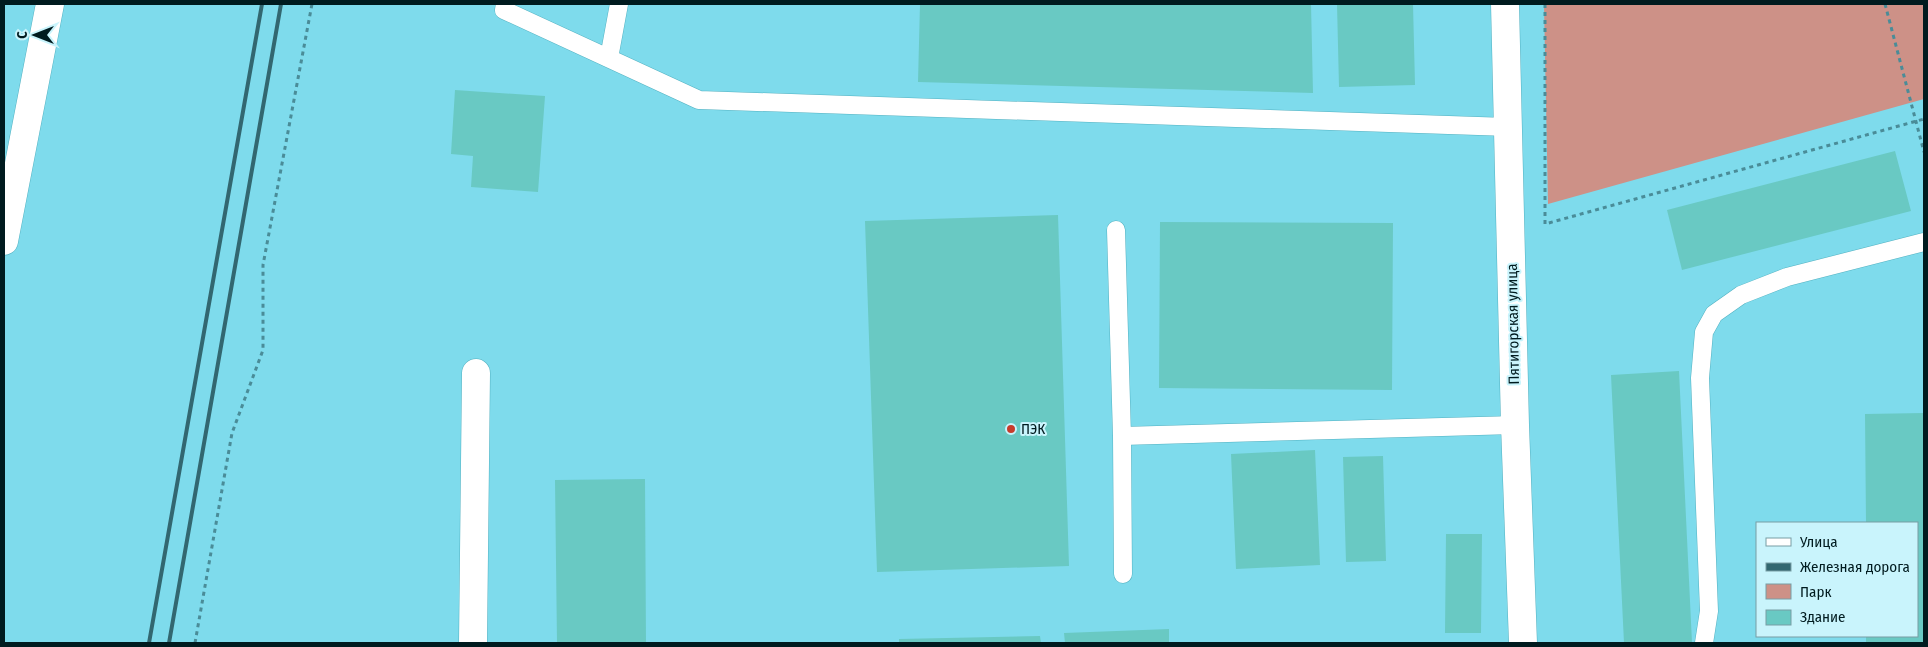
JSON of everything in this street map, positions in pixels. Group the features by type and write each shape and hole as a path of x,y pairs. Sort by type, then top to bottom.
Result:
{"main road":[{"path":"4,241 50,4"},
{"name":"Пятигорская улица","path":"1505,4 1515,425 1523,643"},
{"path":"473,643 476,373"}],"lane":[{"path":"505,4 504,10 699,100 1508,127"},
{"path":"609,58 619,4"},
{"path":"1116,230 1122,436 1122,574"},
{"path":"1704,643 1709,611 1700,378 1704,332 1714,314 1741,295 1787,277 1924,242"},
{"path":"1122,436 1515,425"}],"path":[{"path":"195,643 232,433 263,350 263,264 312,4"},
{"path":"1545,4 1545,224 1924,119"},
{"path":"1885,4 1924,152"}],"green space":[{"path":"1544,4 1924,4 1924,99 1548,204"}],"building":[{"path":"920,4 1311,4 1313,93 918,82"},
{"path":"1337,4 1413,4 1415,85 1339,87"},
{"path":"455,90 545,96 538,192 471,187 473,156 451,154"},
{"path":"1895,151 1911,211 1682,270 1667,210"},
{"path":"1058,215 1069,566 877,572 865,221"},
{"path":"1160,222 1393,223 1392,390 1159,388"},
{"path":"1679,371 1692,643 1624,643 1611,375"},
{"path":"1924,413 1924,643 1866,643 1866,637 1918,637 1918,522 1866,522 1865,414"},
{"path":"1315,450 1320,565 1236,569 1231,454"},
{"path":"1383,456 1386,561 1346,562 1343,457"},
{"path":"645,479 646,643 557,643 555,480"},
{"path":"1446,534 1482,534 1481,633 1445,633"},
{"path":"1169,629 1169,643 1065,643 1064,633"},
{"path":"1040,636 1041,643 899,643 899,639"}],"railway":[{"path":"149,643 262,4"},
{"path":"169,643 281,4"}],"place":[{"name":"ПЭК","path":"1011,429"}]}
